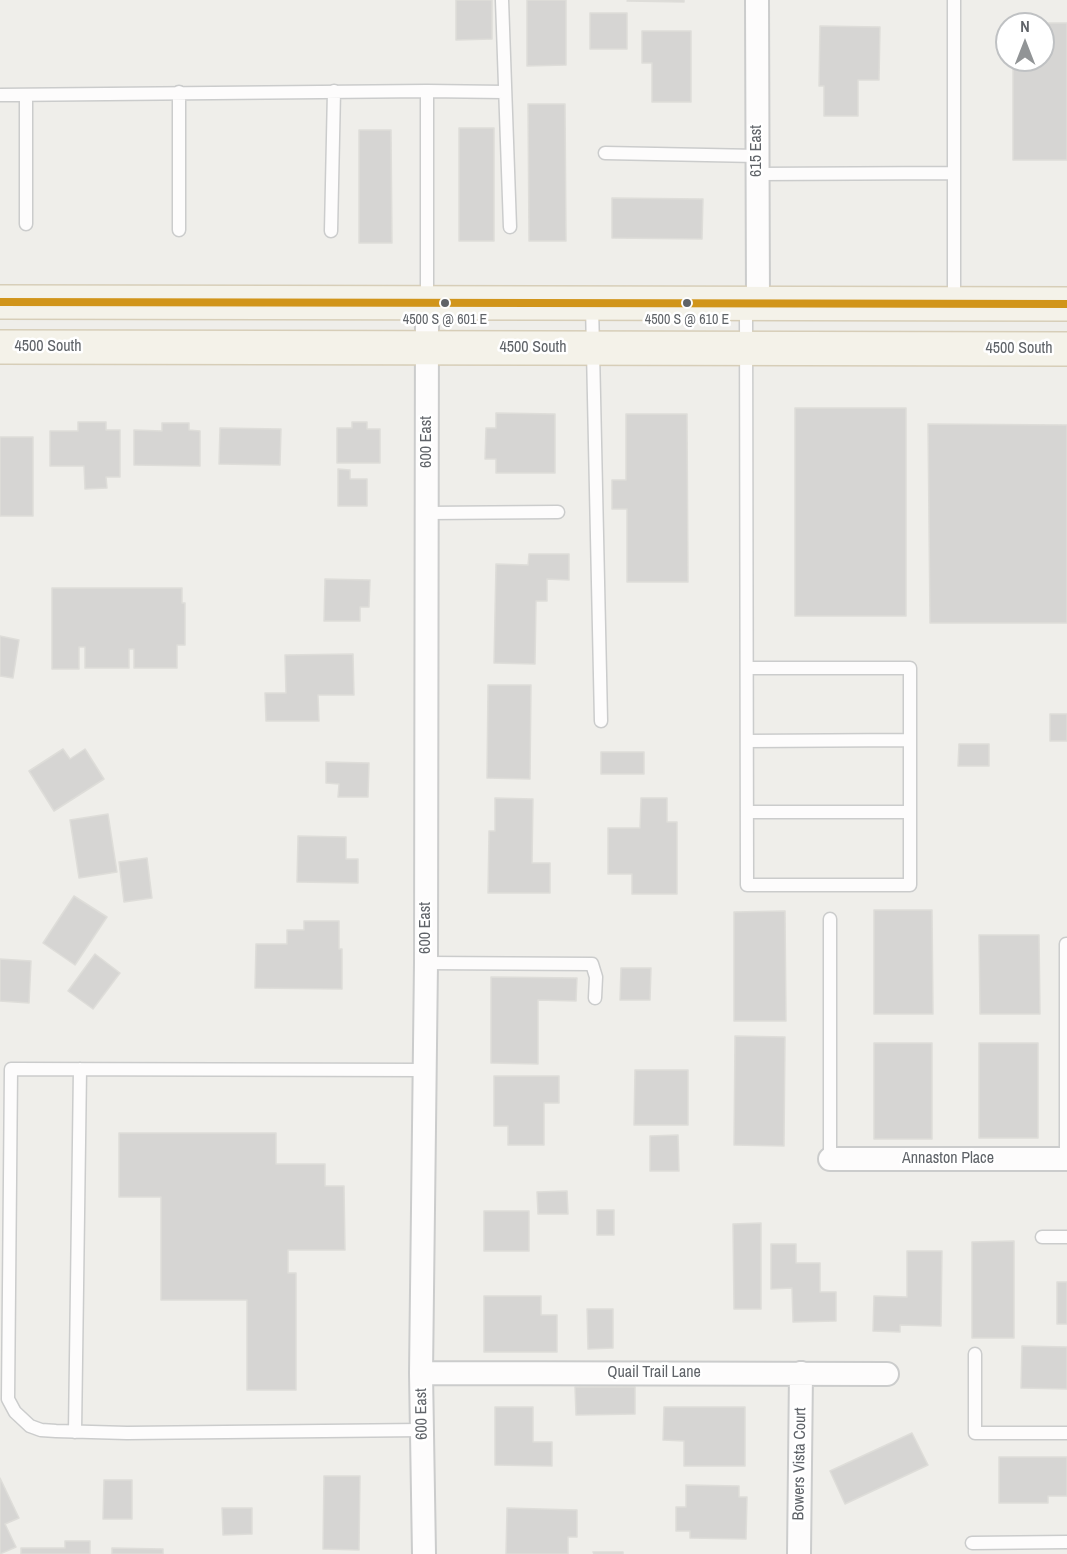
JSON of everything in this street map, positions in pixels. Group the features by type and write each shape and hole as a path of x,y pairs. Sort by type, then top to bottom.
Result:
{"main road":[{"path":"0,302 1067,304"},
{"name":"4500 South","path":"0,346 1067,349"}],"street":[{"name":"615 East","path":"752,303 757,165 758,0"},
{"name":"600 East","path":"424,1554 421,1373 426,963 427,303"},
{"name":"Annaston Place","path":"830,1159 1066,1159"},
{"name":"Quail Trail Lane","path":"421,1373 887,1374"},
{"name":"Bowers Vista Court","path":"799,1554 801,1373"}],"lane":[{"path":"502,0 510,227"},
{"path":"954,0 954,304"},
{"path":"0,95 334,91 504,92"},
{"path":"331,231 334,91"},
{"path":"427,91 427,303"},
{"path":"179,92 179,230"},
{"path":"26,95 26,224"},
{"path":"605,153 757,165 954,173"},
{"path":"592,303 601,721"},
{"path":"747,668 910,668 910,885 747,885 746,348 752,303"},
{"path":"427,513 558,512"},
{"path":"747,741 910,740"},
{"path":"747,812 910,812"},
{"path":"830,919 830,1159"},
{"path":"1066,944 1066,1159"},
{"path":"426,963 592,964 596,977 595,998"},
{"path":"422,1430 151,1433 41,1430 30,1426 15,1412 8,1399 11,1070 425,1070"},
{"path":"75,1432 80,1070"},
{"path":"1042,1237 1067,1237"},
{"path":"975,1354 975,1433 1067,1433"},
{"path":"972,1543 1067,1542"}],"building":[{"path":"456,0 492,0 492,39 456,40"},
{"path":"527,0 566,0 566,65 527,66"},
{"path":"684,0 684,2 627,1"},
{"path":"590,13 627,13 627,49 590,49"},
{"path":"1055,23 1067,23 1067,160 1013,160 1013,72 1055,72"},
{"path":"820,26 880,27 879,80 858,80 858,116 824,116 824,86 819,86"},
{"path":"642,31 691,31 691,102 652,102 652,63 642,63"},
{"path":"528,104 565,104 566,241 529,241"},
{"path":"459,128 494,128 494,241 459,241"},
{"path":"359,130 391,130 392,243 359,243"},
{"path":"612,198 703,199 702,239 612,238"},
{"path":"795,408 906,408 906,616 795,616"},
{"path":"496,413 555,414 555,473 496,473 496,459 485,459 486,428 496,428"},
{"path":"626,414 687,414 688,582 627,582 627,509 612,509 612,480 626,480"},
{"path":"78,422 106,422 106,430 120,430 120,477 106,477 107,488 85,489 84,466 50,466 50,431 78,431"},
{"path":"352,422 367,422 367,429 380,429 380,463 337,463 337,428 352,428"},
{"path":"162,423 189,423 189,430 200,431 200,466 134,465 134,430 162,431"},
{"path":"928,424 1067,425 1067,623 930,623"},
{"path":"220,428 281,429 280,465 219,464"},
{"path":"0,437 33,437 33,516 0,516"},
{"path":"338,469 350,470 350,479 367,479 367,506 338,506"},
{"path":"529,554 569,554 569,580 547,579 547,601 536,601 535,664 494,663 496,564 528,565"},
{"path":"325,579 370,580 369,607 360,607 360,621 324,621"},
{"path":"52,588 182,588 182,603 185,603 185,645 177,645 177,668 134,668 134,649 129,649 129,668 85,668 85,647 79,647 79,669 52,669"},
{"path":"0,636 19,640 13,678 0,676"},
{"path":"353,654 354,695 318,695 319,721 266,721 265,693 286,693 285,655"},
{"path":"488,685 531,685 530,779 487,778"},
{"path":"1050,714 1067,714 1067,741 1050,741"},
{"path":"959,744 989,744 989,766 958,766"},
{"path":"63,749 70,759 85,749 104,779 54,811 29,771"},
{"path":"601,752 644,752 644,774 601,774"},
{"path":"326,762 369,763 368,797 338,797 339,784 326,783"},
{"path":"495,798 533,799 532,863 550,863 550,893 488,893 489,831 495,831"},
{"path":"641,798 667,798 667,822 677,822 677,894 632,894 632,874 608,874 608,828 640,828"},
{"path":"108,814 117,872 79,878 70,820"},
{"path":"298,836 346,837 346,859 358,859 358,883 297,882"},
{"path":"147,858 152,898 124,902 119,862"},
{"path":"74,896 107,917 75,965 43,943"},
{"path":"874,910 932,910 933,1014 874,1014"},
{"path":"785,911 786,1021 734,1021 734,912"},
{"path":"304,921 339,921 342,989 255,988 256,944 287,944 287,930 304,930"},
{"path":"979,935 1039,935 1040,1014 980,1014"},
{"path":"95,954 120,973 93,1009 68,991"},
{"path":"0,959 31,961 29,1003 0,1001"},
{"path":"621,968 651,968 650,1000 620,1000"},
{"path":"491,977 577,978 576,1001 538,1000 538,1064 491,1063"},
{"path":"735,1036 785,1037 784,1146 734,1145"},
{"path":"874,1043 932,1043 932,1139 874,1139"},
{"path":"979,1043 1038,1043 1038,1138 979,1138"},
{"path":"635,1070 688,1070 688,1125 634,1125"},
{"path":"494,1076 559,1076 559,1103 544,1103 544,1145 508,1145 508,1126 494,1126"},
{"path":"119,1133 276,1133 276,1164 325,1164 325,1186 344,1186 345,1250 288,1250 288,1273 296,1273 296,1390 247,1390 247,1300 161,1300 161,1197 119,1197"},
{"path":"678,1135 679,1171 650,1171 650,1136"},
{"path":"567,1191 568,1214 538,1214 537,1192"},
{"path":"597,1210 614,1210 614,1235 597,1235"},
{"path":"484,1211 529,1211 529,1251 484,1251"},
{"path":"761,1223 761,1309 734,1309 733,1224"},
{"path":"1014,1241 1014,1338 972,1338 972,1242"},
{"path":"771,1244 796,1244 796,1263 820,1263 820,1292 836,1292 836,1321 793,1322 792,1288 771,1289"},
{"path":"907,1251 942,1251 941,1326 900,1325 900,1332 873,1331 874,1296 907,1297"},
{"path":"1057,1282 1067,1282 1067,1324 1057,1324"},
{"path":"484,1296 541,1296 541,1315 557,1315 557,1352 484,1352"},
{"path":"587,1309 613,1309 613,1348 588,1349"},
{"path":"1022,1346 1067,1347 1067,1389 1021,1388"},
{"path":"575,1387 635,1387 635,1414 576,1415"},
{"path":"495,1407 533,1407 533,1442 552,1442 552,1466 495,1465"},
{"path":"664,1407 745,1407 745,1466 684,1466 684,1441 663,1440"},
{"path":"912,1433 928,1465 845,1504 830,1471"},
{"path":"999,1457 1067,1457 1067,1496 1048,1496 1048,1503 999,1503"},
{"path":"324,1476 360,1476 359,1550 323,1549"},
{"path":"0,1478 19,1518 5,1524 16,1547 0,1554"},
{"path":"104,1480 132,1480 132,1519 103,1519"},
{"path":"686,1485 739,1486 739,1497 747,1497 746,1539 690,1538 690,1531 676,1531 676,1507 686,1507"},
{"path":"222,1508 252,1508 252,1534 223,1535"},
{"path":"507,1508 577,1510 577,1537 568,1537 568,1554 506,1554"},
{"path":"65,1541 90,1541 90,1554 21,1554 21,1548 65,1548"},
{"path":"112,1548 163,1549 163,1554 112,1554"},
{"path":"593,1552 623,1552 623,1554 594,1554"}],"transit line":[{"path":"0,302 1067,304"}],"place":[{"name":"4500 S @ 601 E","path":"445,303"},
{"name":"4500 S @ 610 E","path":"687,303"}]}
